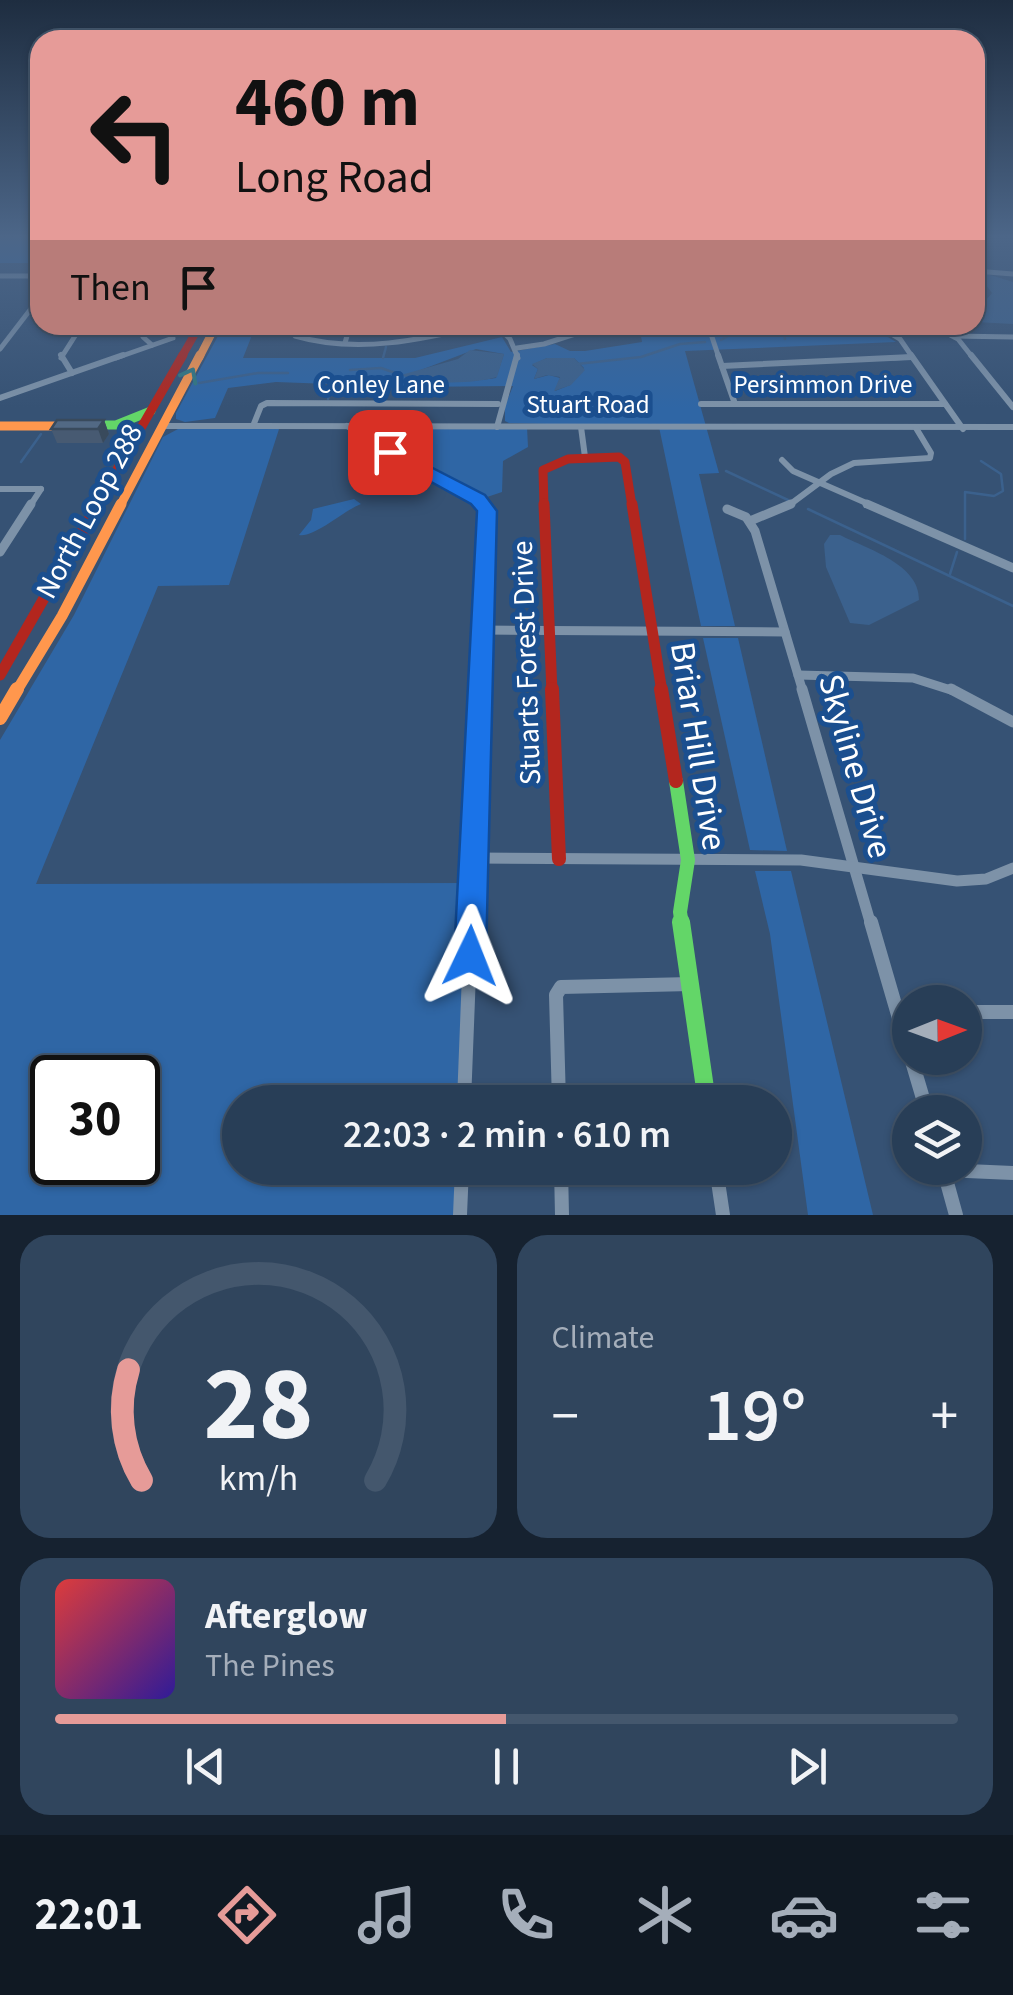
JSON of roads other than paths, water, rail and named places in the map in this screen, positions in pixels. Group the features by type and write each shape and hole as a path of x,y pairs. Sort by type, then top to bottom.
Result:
{"main road":[{"name":"North Loop 288","path":"0,675 194,335"},
{"name":"North Loop 288","path":"0,718 62,616 211,335"},
{"path":"116,425 151,411"},
{"path":"0,426 116,425 130,428 136,438"},
{"name":"Briar Hill Drive","path":"585,457 623,458 688,860 680,912 705,1085"},
{"name":"Stuarts Forest Drive","path":"560,859 546,466 585,457"}],"street":[{"path":"0,348 30,310"},
{"path":"72,373 60,357 75,335"},
{"path":"145,335 143,338 152,345"},
{"path":"297,335 344,343 410,342 440,335"},
{"path":"344,343 347,335"},
{"path":"497,426 498,404 518,366 517,348 505,335"},
{"path":"517,348 574,335"},
{"path":"711,335 735,404"},
{"path":"894,335 962,429"},
{"path":"954,336 1012,338"},
{"path":"954,336 1013,407"},
{"path":"1,395 173,338"},
{"path":"722,366 912,357"},
{"name":"Conley Lane","path":"253,426 264,404 498,404"},
{"name":"Persimmon Drive","path":"700,404 944,404"},
{"name":"Stuart Road","path":"163,426 1013,427"},
{"path":"346,426 486,508 465,1085"},
{"path":"581,427 585,457"},
{"path":"727,508 750,521 787,510 842,468 861,461 930,458 916,428"},
{"path":"782,460 793,471 1013,568"},
{"path":"0,488 41,489 0,552"},
{"name":"Skyline Drive","path":"750,521 855,868 895,985"},
{"path":"482,630 784,632"},
{"path":"798,675 913,678 953,690 1013,722"},
{"path":"474,858 801,860 973,881 1013,868"},
{"path":"559,1085 556,996 562,987 690,984"},
{"path":"982,1012 1013,1012"},
{"path":"982,1171 1013,1172"},
{"path":"460,1215 461,1185"},
{"path":"561,1185 562,1215"},
{"path":"719,1185 723,1215"},
{"path":"948,1185 956,1215"}],"waterway":[{"path":"721,340 730,335"},
{"path":"784,335 785,339"},
{"path":"577,364 641,357 680,344 705,342"},
{"path":"383,358 386,347"},
{"path":"350,370 381,368 401,375"},
{"path":"199,383 258,373 288,373"},
{"path":"328,399 332,385"},
{"path":"21,462 41,434"},
{"path":"965,539 965,492 994,496 1003,491 1001,474 981,461"},
{"path":"726,471 788,500"},
{"path":"808,509 1013,606"},
{"path":"950,574 957,552"}]}
